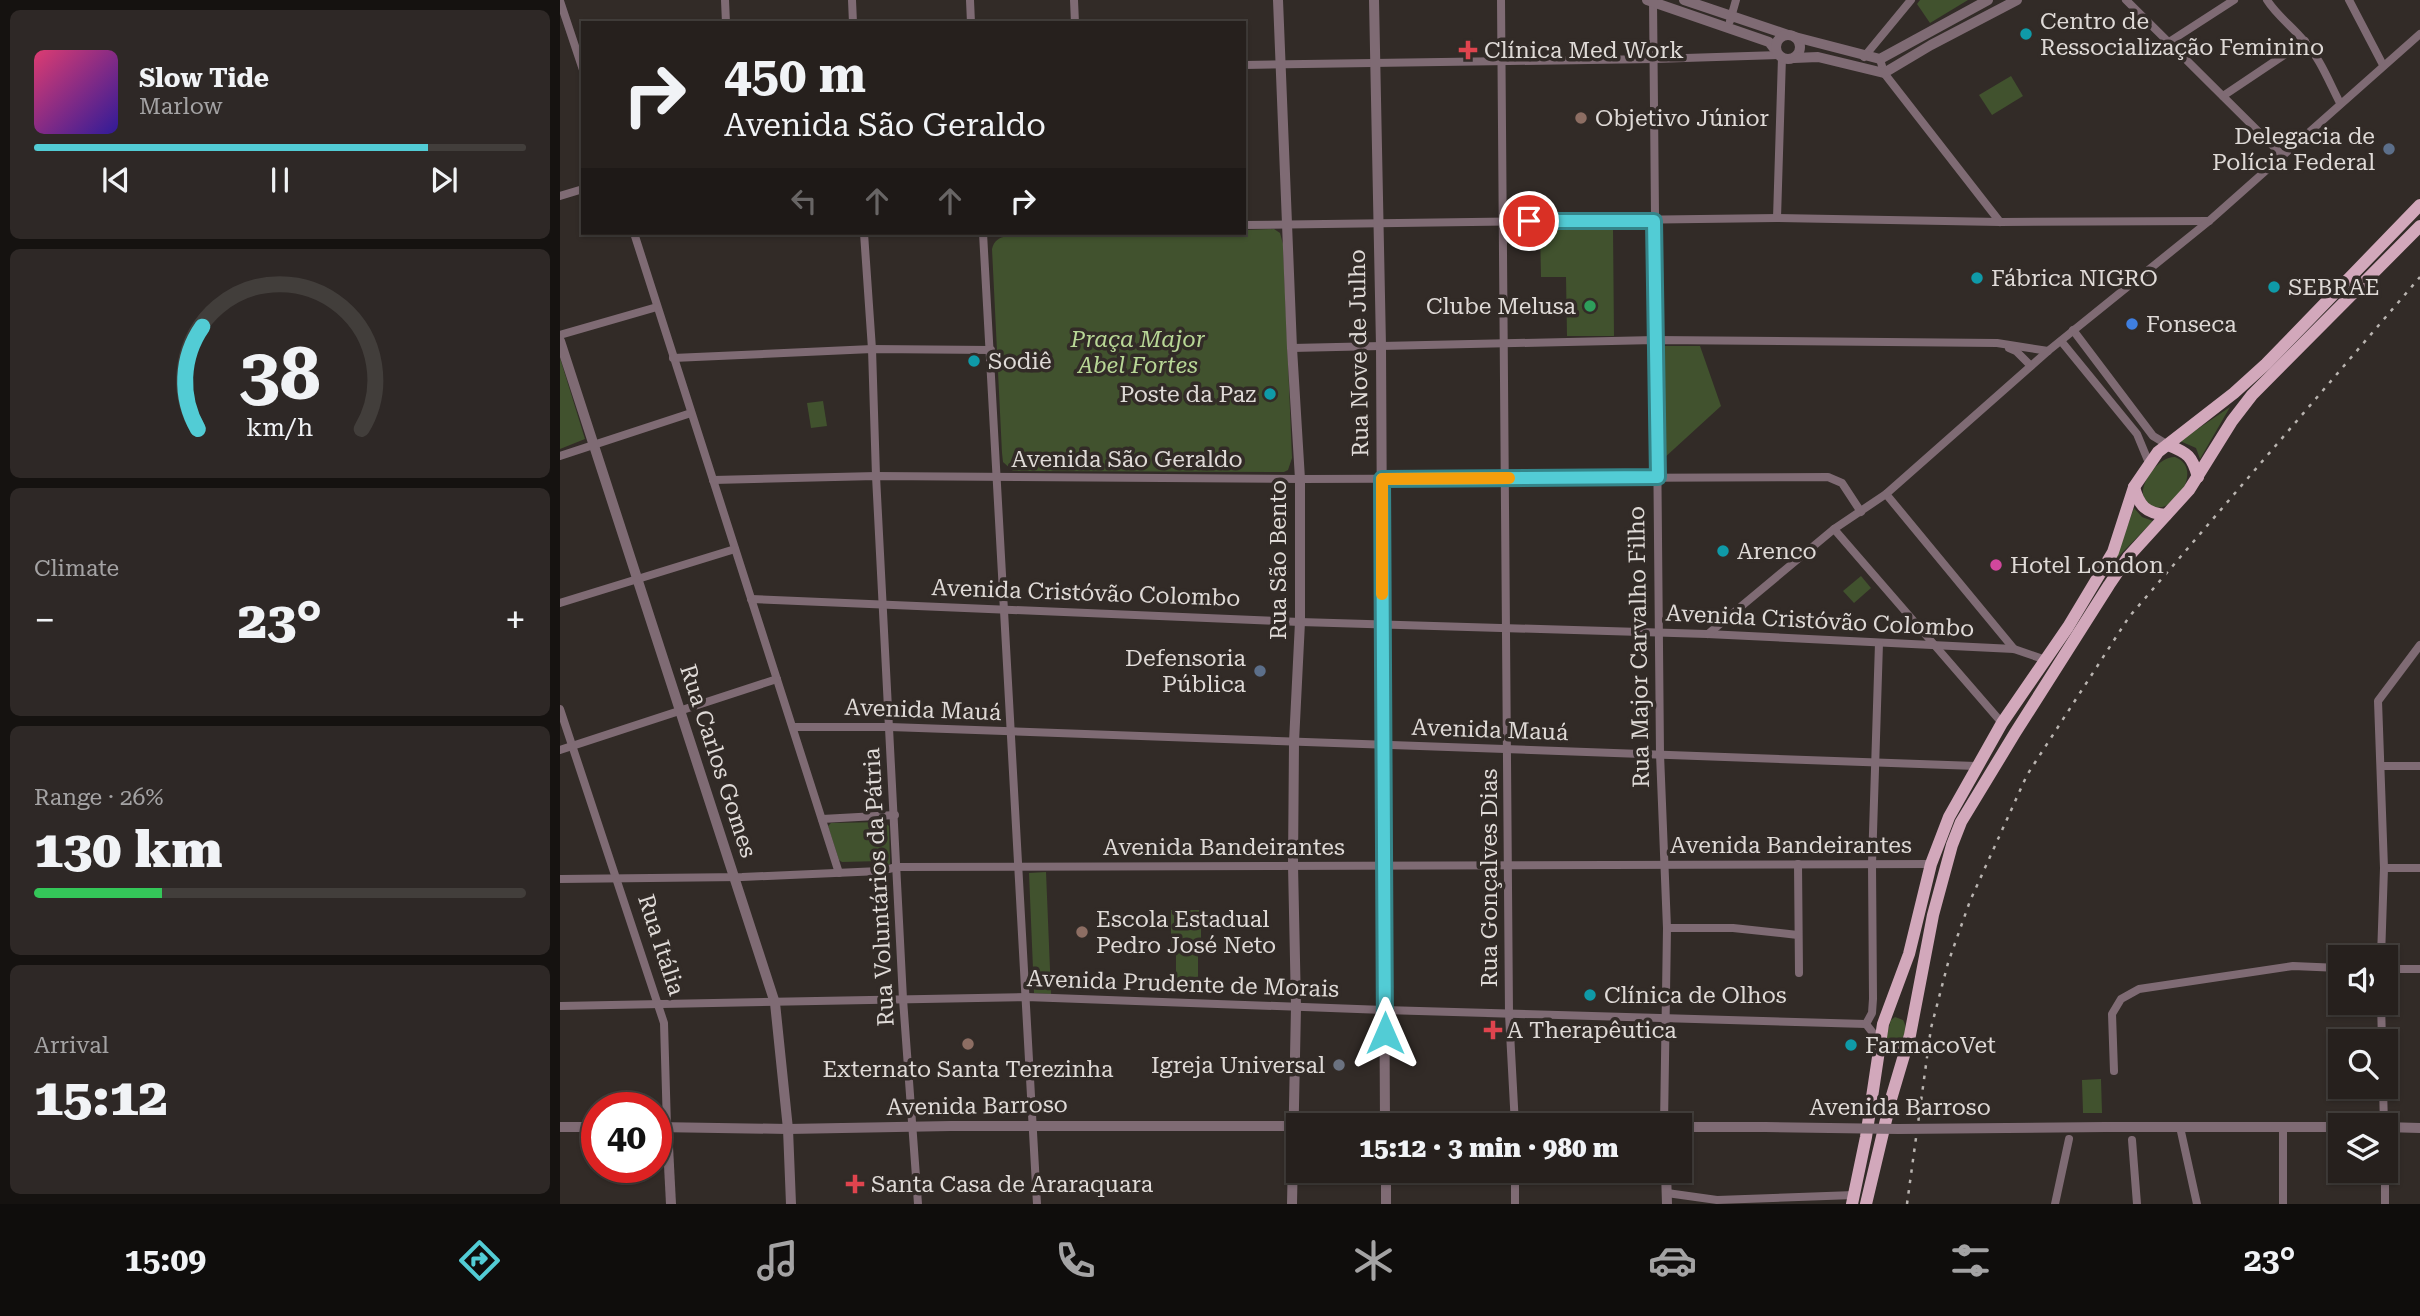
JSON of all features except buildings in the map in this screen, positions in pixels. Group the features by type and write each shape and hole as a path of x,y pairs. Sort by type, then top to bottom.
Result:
{"main road":[{"path":"1853,1199 1883,1024 1909,954 1931,864 1949,817 2002,723 2046,660 2113,552 2134,487 2149,463 2266,364 2420,205"},
{"path":"1866,1204 1912,1022 1933,915 1961,822 2109,585 2128,557 2189,491 2232,421 2252,396 2420,226"},
{"path":"2168,445 2192,458 2198,477"},
{"path":"2134,487 2137,500 2144,509 2151,514 2166,515"},
{"path":"1891,1006 1903,1012 1912,1022"},
{"path":"1880,1042 1889,1048 1906,1047"}],"street":[{"path":"725,0 726,21"},
{"path":"852,0 853,21"},
{"path":"970,0 971,21"},
{"path":"1074,0 1074,21"},
{"name":"Rua São Bento","path":"1278,0 1300,479 1300,622 1294,742 1293,865 1296,1113"},
{"name":"Rua Nove de Julho","path":"1374,0 1381,346 1385,1113"},
{"name":"Rua Gonçalves Dias","path":"1501,0 1510,1014 1514,1113"},
{"path":"1684,0 1863,60 1884,73 2000,222"},
{"path":"1728,27 1736,0"},
{"path":"1863,60 1911,0"},
{"path":"1246,65 1783,55 1880,59 1988,0"},
{"path":"1884,73 2017,0"},
{"path":"2126,0 2282,155"},
{"path":"2169,42 2234,0"},
{"path":"2267,0 2275,13 2305,41 2340,103"},
{"path":"2349,0 2383,65"},
{"path":"560,1 581,64"},
{"path":"1651,1 1769,42 1783,55"},
{"name":"Rua Major Carvalho Filho","path":"1651,1 1654,59 1660,754 1667,928 1664,1113"},
{"path":"1707,634 1834,529 1886,494 2048,351 2209,221 2420,34"},
{"path":"1783,55 1800,48 1791,36"},
{"path":"1777,218 1783,55 1778,40 1791,36"},
{"path":"2223,96 2305,41"},
{"path":"1880,59 1884,73"},
{"path":"560,196 581,190"},
{"path":"1246,225 1777,218 2000,222 2209,221"},
{"path":"635,235 839,873"},
{"name":"Rua Voluntários da Pátria","path":"864,235 903,999 918,1204"},
{"path":"983,235 1037,1204"},
{"path":"560,338 657,307"},
{"path":"2073,330 2153,436 2168,445"},
{"name":"Rua Carlos Gomes","path":"560,338 775,1003 788,1129 791,1204"},
{"path":"1292,348 1655,340 1997,343 2048,351"},
{"path":"2061,341 2137,434 2149,463"},
{"path":"1997,343 2016,351 2031,366"},
{"path":"673,358 872,349 991,350"},
{"path":"2105,394 2115,386"},
{"path":"560,456 691,413"},
{"name":"Avenida São Geraldo","path":"713,480 876,476 1300,479 1828,477 1842,483 1861,512"},
{"path":"1886,494 2014,649"},
{"path":"1834,529 2002,723"},
{"path":"560,604 735,549"},
{"name":"Avenida Cristóvão Colombo","path":"751,599 1300,622 1707,634 2014,649 2046,660"},
{"path":"1879,643 1872,863 1873,992 1872,1013 1866,1024 1880,1042"},
{"path":"2381,945 2384,868 2378,701 2420,645"},
{"path":"560,750 777,679"},
{"name":"Rua Itália","path":"560,709 664,1023 663,1092"},
{"name":"Avenida Mauá","path":"793,727 890,727 1976,766"},
{"path":"2381,766 2420,766"},
{"path":"822,820 895,815"},
{"path":"1798,864 1799,973"},
{"name":"Avenida Bandeirantes","path":"560,879 733,877 839,873 897,867 1931,864"},
{"path":"2384,868 2420,868"},
{"path":"1667,928 1733,928 1798,935"},
{"path":"2114,1071 2112,1014 2121,999 2139,989 2294,966 2328,967"},
{"path":"2398,970 2420,969"},
{"path":"1873,992 1891,1006"},
{"name":"Avenida Prudente de Morais","path":"560,1006 1026,997 1866,1024"},
{"name":"Avenida Barroso","path":"672,1127 1286,1126"},
{"path":"560,1127 581,1127"},
{"path":"2180,1127 2197,1204"},
{"path":"2283,1127 2283,1204"},
{"name":"Avenida Barroso","path":"1692,1128 2328,1127"},
{"path":"2398,1127 2420,1128"},
{"path":"2054,1204 2069,1139"},
{"path":"2132,1140 2137,1204"},
{"name":"Rua Itália","path":"669,1183 671,1204"},
{"name":"Rua São Bento","path":"1292,1204 1293,1183"},
{"path":"1386,1183 1387,1204"},
{"path":"1515,1183 1515,1204"},
{"path":"2385,1183 2385,1204"},
{"path":"1667,1198 1853,1199"}],"green space":[{"path":"1920,0 1968,0 1930,23 1917,4"},
{"path":"2011,76 2023,96 1992,115 1979,95"},
{"name":"Clube Melusa","path":"1613,228 1614,336 1567,336 1566,277 1541,277 1540,229"},
{"name":"Praça Major Abel Fortes","path":"1274,229 1280,233 1283,244 1292,458 1288,470 1013,471 1003,462 992,249 997,240 1007,236 1246,235 1246,230"},
{"path":"1663,346 1700,346 1721,406 1663,459"},
{"path":"560,358 585,439 560,449"},
{"path":"823,401 827,426 811,428 807,403"},
{"path":"2230,407 2200,459 2196,448 2180,441"},
{"path":"2175,457 2184,464 2187,473 2185,484 2172,502 2162,507 2153,507 2143,494 2146,480 2162,461"},
{"path":"2134,508 2142,517 2153,521 2115,560"},
{"path":"1861,576 1871,588 1854,603 1843,591"},
{"path":"884,822 889,826 890,864 885,866 881,861 839,860 828,826 831,823"},
{"path":"1046,872 1051,994 1034,993 1029,873"},
{"path":"1171,910 1201,910 1201,949 1171,949"},
{"path":"1176,952 1198,953 1198,989 1176,988"},
{"path":"1895,1017 1903,1020 1905,1026 1903,1036 1897,1044 1886,1038 1891,1020"},
{"path":"2101,1079 2102,1113 2083,1113 2082,1080"}],"railway":[{"path":"1907,1204 1931,1028 1948,963 1970,901 2027,775 2129,617 2420,277"}],"slow traffic":[{"path":"1382,594 1382,479 1509,478"}],"place":[{"name":"Centro de Ressocialização Feminino","path":"2026,34"},
{"name":"Clínica Med Work","path":"1468,50"},
{"name":"Objetivo Júnior","path":"1581,118"},
{"name":"Delegacia de Polícia Federal","path":"2389,149"},
{"name":"Fábrica NIGRO","path":"1977,278"},
{"name":"SEBRAE","path":"2274,287"},
{"name":"Clube Melusa","path":"1590,306"},
{"name":"Fonseca","path":"2132,324"},
{"name":"Sodiê","path":"974,361"},
{"name":"Poste da Paz","path":"1270,394"},
{"name":"Arenco","path":"1723,551"},
{"name":"Hotel London","path":"1996,565"},
{"name":"Defensoria Pública","path":"1260,671"},
{"name":"Escola Estadual Pedro José Neto","path":"1082,932"},
{"name":"Clínica de Olhos","path":"1590,995"},
{"name":"A Therapêutica","path":"1493,1030"},
{"name":"Externato Santa Terezinha","path":"968,1044"},
{"name":"FarmacoVet","path":"1851,1045"},
{"name":"Igreja Universal","path":"1339,1065"},
{"name":"Santa Casa de Araraquara","path":"855,1184"}],"route":[{"path":"1385,1033 1382,479 1658,477 1654,221 1529,221"}]}
